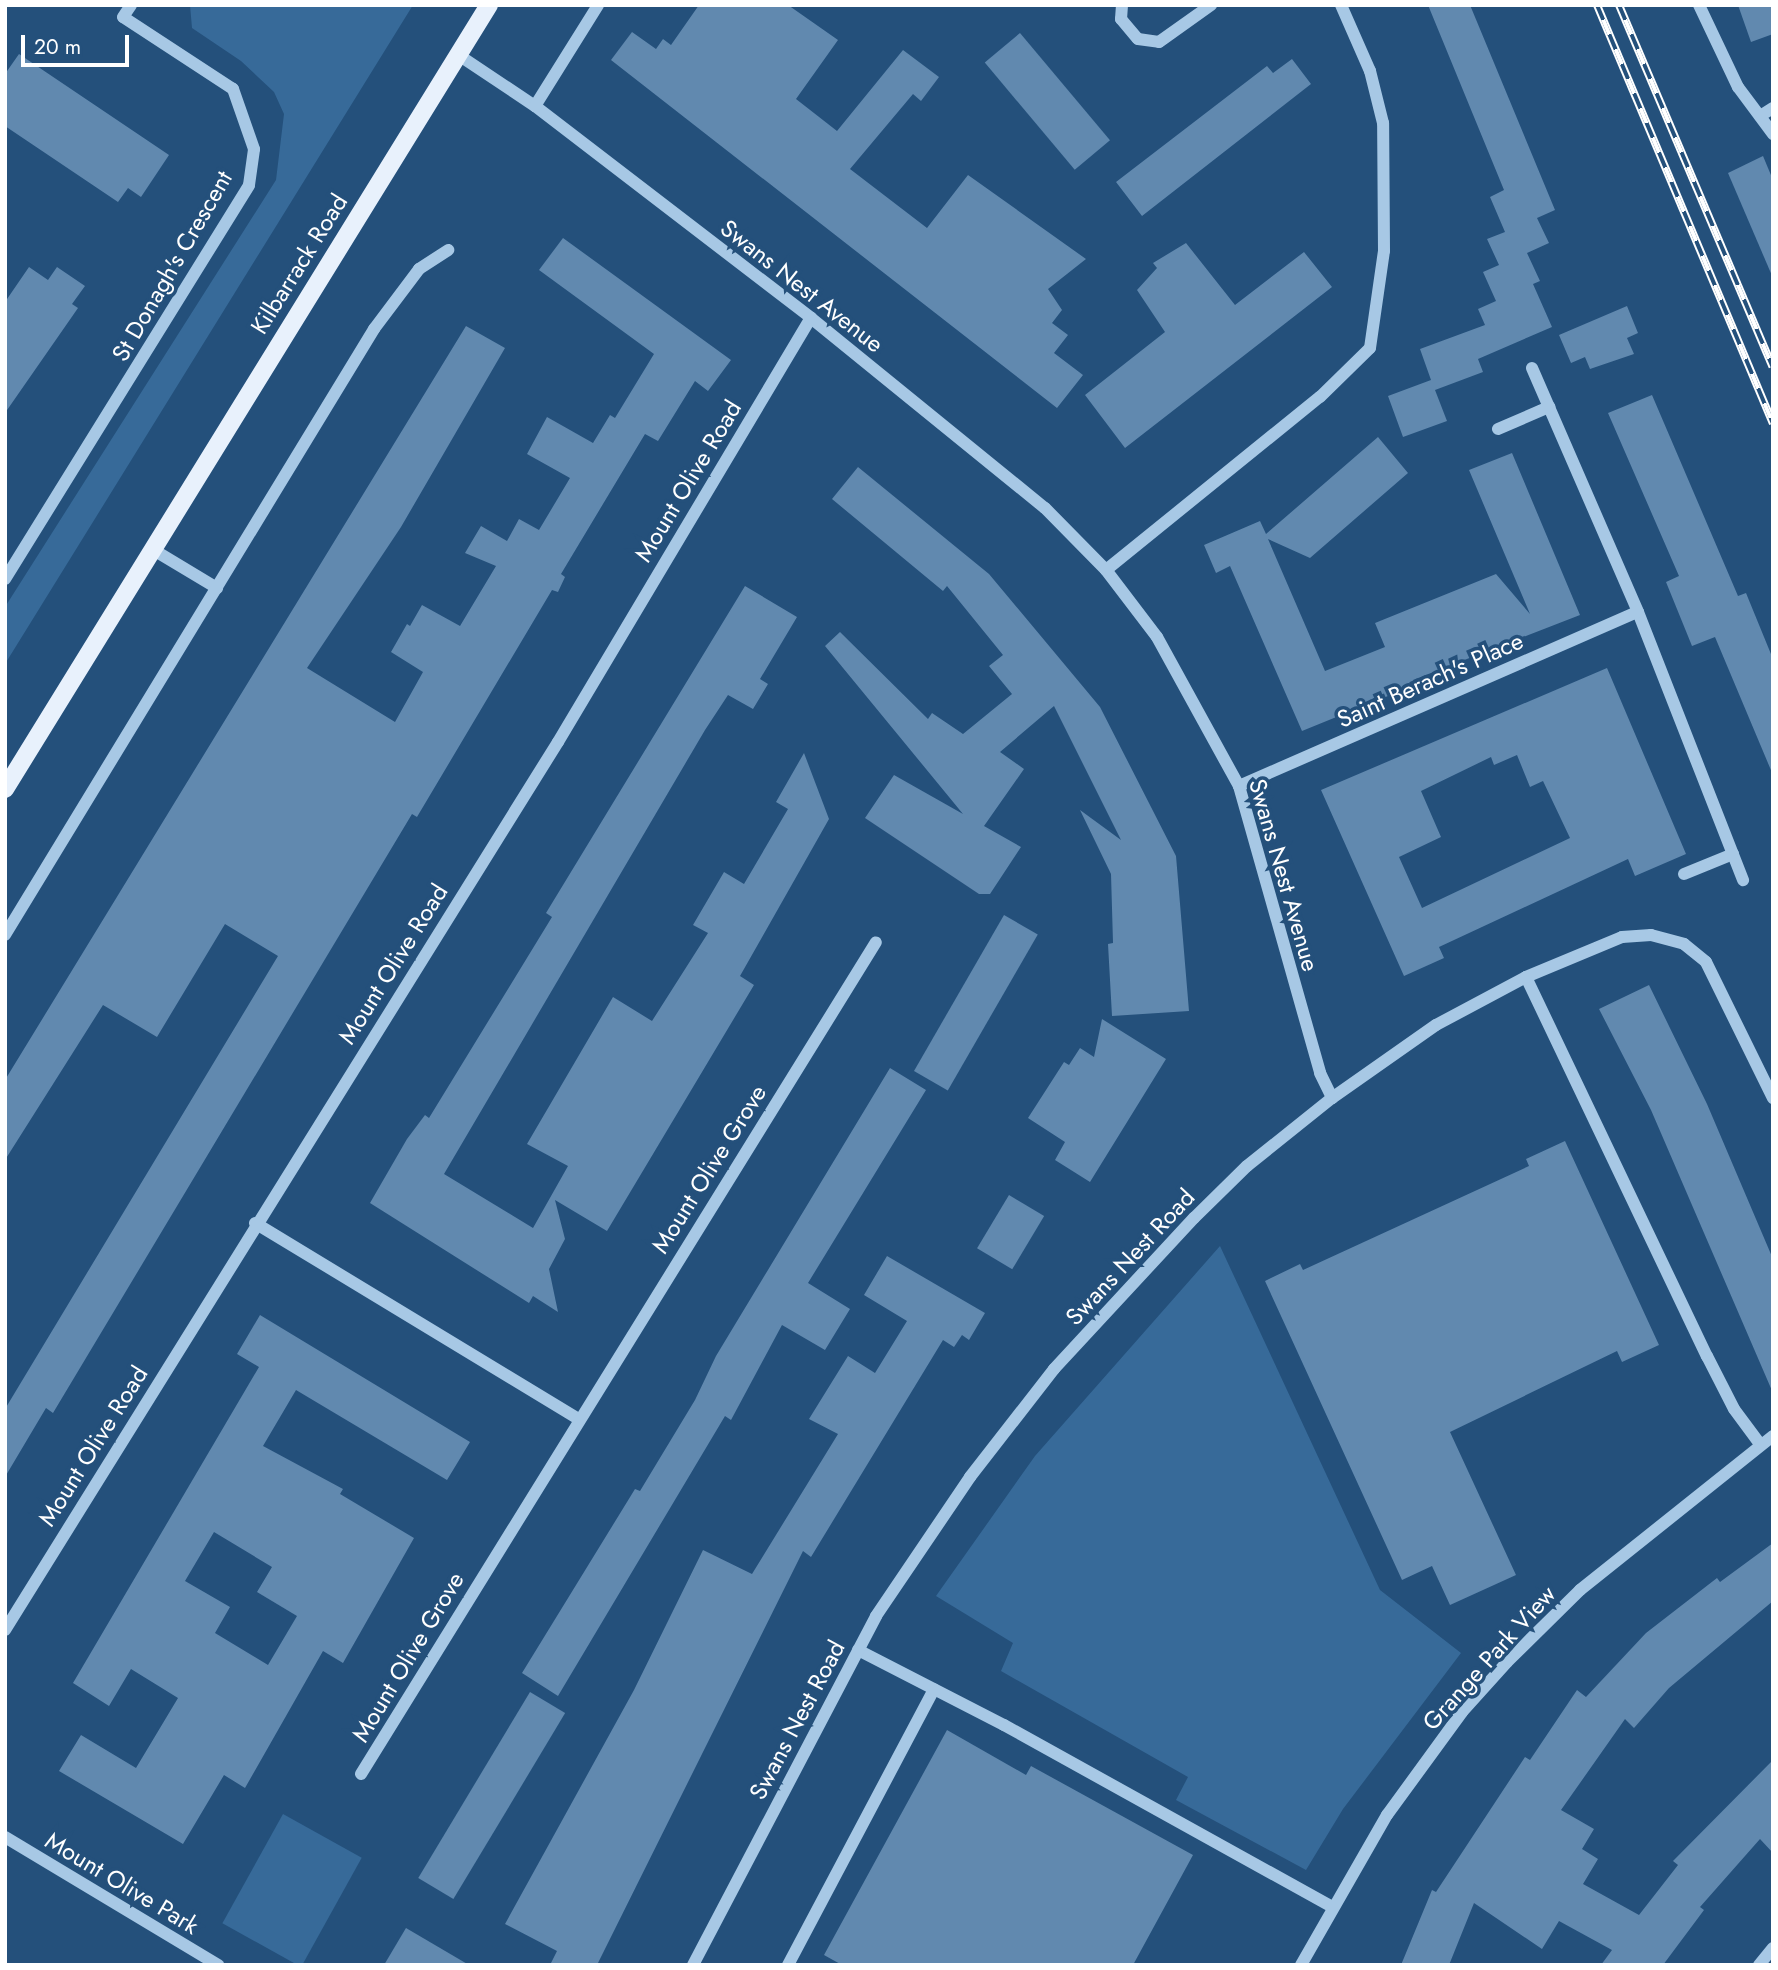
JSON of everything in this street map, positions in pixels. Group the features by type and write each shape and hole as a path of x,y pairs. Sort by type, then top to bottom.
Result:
{"main road":[{"name":"Kilbarrack Road","path":"5,789 489,5"}],"street":[{"name":"St Donagh's Crescent","path":"5,579 249,185 254,149 233,89 123,17 131,5"},
{"path":"535,107 598,5"},
{"path":"1122,5 1121,19 1138,39 1159,42 1211,5"},
{"path":"1106,570 1320,397 1370,348 1384,251 1383,123 1370,71 1341,5"},
{"path":"1699,5 1738,87 1773,134"},
{"name":"Swans Nest Avenue","path":"457,54 535,107 811,318 1045,508 1106,570 1157,636 1239,786 1320,1073 1332,1098"},
{"path":"1760,116 1773,108"},
{"path":"5,935 374,329 419,269 448,250"},
{"name":"Mount Olive Road","path":"5,1630 255,1223 558,742 811,318"},
{"path":"1532,368 1638,612 1743,880"},
{"path":"1498,429 1549,407"},
{"path":"152,549 217,588"},
{"name":"Saint Berach's Place","path":"1239,786 1638,612"},
{"path":"1684,874 1733,854"},
{"name":"Swans Nest Road","path":"693,1965 858,1650 970,1477 1054,1369 1230,1184 1332,1098 1436,1025 1525,977 1622,937 1651,935 1684,944 1706,962 1726,995 1773,1098"},
{"name":"Mount Olive Grove","path":"361,1774 578,1419 876,942"},
{"path":"1525,977 1707,1356 1734,1409 1760,1444"},
{"path":"255,1223 578,1419"},
{"name":"Grange Park View","path":"1301,1965 1333,1907 1417,1772 1507,1662 1580,1590 1773,1436"},
{"path":"858,1650 1333,1907"},
{"path":"788,1965 934,1689"},
{"name":"Mount Olive Park","path":"5,1837 218,1965"},
{"path":"1759,1965 1773,1948"}],"shaded area":[{"path":"190,5 413,5 5,664 5,607 276,180 284,114 274,92 241,61 192,28"},
{"path":"1220,1246 1380,1590 1461,1653 1343,1809 1306,1870 1176,1800 1188,1777 1001,1671 1013,1643 936,1596 1035,1456"},
{"path":"283,1814 362,1858 302,1965 298,1965 222,1923"}],"building":[{"path":"699,5 788,5 838,40 796,99 837,131 903,50 939,77 921,101 913,94 850,169 927,228 968,175 1086,259 1048,289 1062,310 1052,323 1068,335 1054,353 1083,375 1057,408 611,60 632,32 656,49 663,39 671,45"},
{"path":"1428,5 1470,5 1555,210 1537,218 1549,243 1527,253 1540,281 1533,284 1552,327 1478,359 1483,372 1435,390 1447,421 1403,437 1388,396 1431,380 1420,349 1485,325 1478,309 1496,301 1483,272 1499,265 1487,239 1505,232 1490,197 1504,190"},
{"path":"1738,5 1773,5 1773,34 1751,42"},
{"path":"1020,33 1110,140 1075,170 985,63"},
{"path":"19,54 169,155 141,197 128,188 118,202 5,126 5,74"},
{"path":"1292,59 1311,84 1142,216 1116,182 1267,66 1273,73"},
{"path":"1763,156 1773,180 1773,278 1728,173"},
{"path":"563,238 731,360 708,391 695,381 658,441 645,434 561,574 565,577 558,592 552,590 417,817 412,814 53,1413 46,1408 5,1477 5,1409 278,956 225,924 157,1037 103,1005 5,1160 5,1080 466,326 505,348 401,527 307,668 395,722 423,672 391,652 407,624 410,626 422,605 460,626 496,566 465,553 481,526 507,541 519,519 539,530 570,478 527,454 547,417 593,443 610,415 615,418 654,354 539,270"},
{"path":"1186,243 1235,305 1304,252 1332,287 1125,448 1085,395 1165,332 1137,290 1157,268 1153,263"},
{"path":"29,267 48,280 57,267 85,286 72,304 78,308 5,413 5,302"},
{"path":"1627,306 1638,333 1627,338 1634,354 1590,369 1585,357 1571,363 1559,335"},
{"path":"1652,395 1738,596 1746,593 1773,659 1773,775 1715,637 1692,646 1666,582 1679,576 1608,413"},
{"path":"1378,437 1408,473 1310,558 1268,539 1325,671 1385,647 1375,623 1496,574 1530,614 1469,470 1512,453 1580,615 1413,680 1415,685 1302,731 1230,566 1216,573 1204,545 1260,521 1266,534"},
{"path":"858,467 989,574 1100,707 1176,856 1189,1011 1112,1016 1108,944 1113,943 1111,874 1080,810 1121,840 1054,706 1000,752 1024,769 984,826 1021,847 990,894 979,894 865,818 894,775 963,814 825,646 840,632 928,719 932,713 963,734 1012,694 989,666 1003,655 947,586 943,591 832,499"},
{"path":"745,586 797,617 760,679 768,684 753,709 728,695 444,1174 533,1228 568,1166 527,1144 613,997 652,1021 708,933 693,925 724,872 744,884 788,809 776,802 804,753 829,819 740,976 754,985 607,1231 555,1200 565,1239 549,1269 558,1312 533,1296 529,1303 370,1203 407,1139 425,1115 429,1118 552,917 546,913"},
{"path":"1607,668 1686,854 1635,876 1628,859 1439,947 1444,958 1404,976 1321,790","holes":["1517,755 1530,787 1543,781 1570,838 1422,908 1399,857 1441,837 1421,791 1491,757 1494,765"]},
{"path":"1004,915 1038,934 948,1090 914,1071"},
{"path":"1649,985 1707,1104 1773,1259 1773,1393 1651,1110 1599,1009"},
{"path":"1102,1019 1166,1059 1090,1182 1055,1160 1065,1142 1028,1118 1064,1062 1069,1065 1080,1048 1094,1057"},
{"path":"890,1068 926,1090 808,1283 850,1309 825,1350 782,1325 731,1420 725,1416 558,1696 522,1673 635,1489 640,1491 695,1400 716,1356"},
{"path":"1565,1141 1659,1345 1622,1362 1617,1351 1450,1432 1516,1575 1450,1605 1432,1566 1402,1580 1265,1281 1300,1264 1303,1270 1529,1166 1526,1159"},
{"path":"1009,1195 1044,1216 1012,1269 977,1248"},
{"path":"887,1256 985,1313 969,1340 962,1335 954,1347 943,1340 811,1557 803,1551 597,1965 550,1965 557,1951 505,1924 634,1690 703,1550 752,1574 838,1434 809,1419 848,1356 875,1373 907,1321 864,1295"},
{"path":"260,1315 470,1442 447,1480 296,1390 263,1446 343,1489 340,1494 414,1538 343,1663 323,1651 245,1788 224,1775 183,1844 59,1771 81,1735 136,1768 178,1698 131,1669 109,1706 73,1683 259,1367 237,1354","holes":["214,1532 272,1567 257,1592 297,1616 268,1665 215,1633 230,1607 185,1581"]},
{"path":"1773,1543 1773,1601 1669,1688 1634,1728 1625,1719 1561,1810 1594,1829 1582,1849 1598,1859 1583,1884 1639,1915 1678,1865 1673,1861 1773,1760 1773,1853 1760,1839 1700,1907 1704,1910 1663,1965 1601,1965 1612,1950 1559,1921 1542,1949 1474,1903 1449,1965 1401,1965 1432,1890 1436,1892 1525,1757 1530,1760 1577,1690 1586,1697 1646,1633 1717,1578 1720,1582"},
{"path":"530,1692 565,1713 453,1899 418,1878"},
{"path":"947,1730 1026,1775 1031,1766 1193,1855 1133,1965 842,1965 824,1955"},
{"path":"406,1928 469,1965 384,1965"}],"railway":[{"path":"1597,5 1773,424"},
{"path":"1619,5 1773,367"}]}
